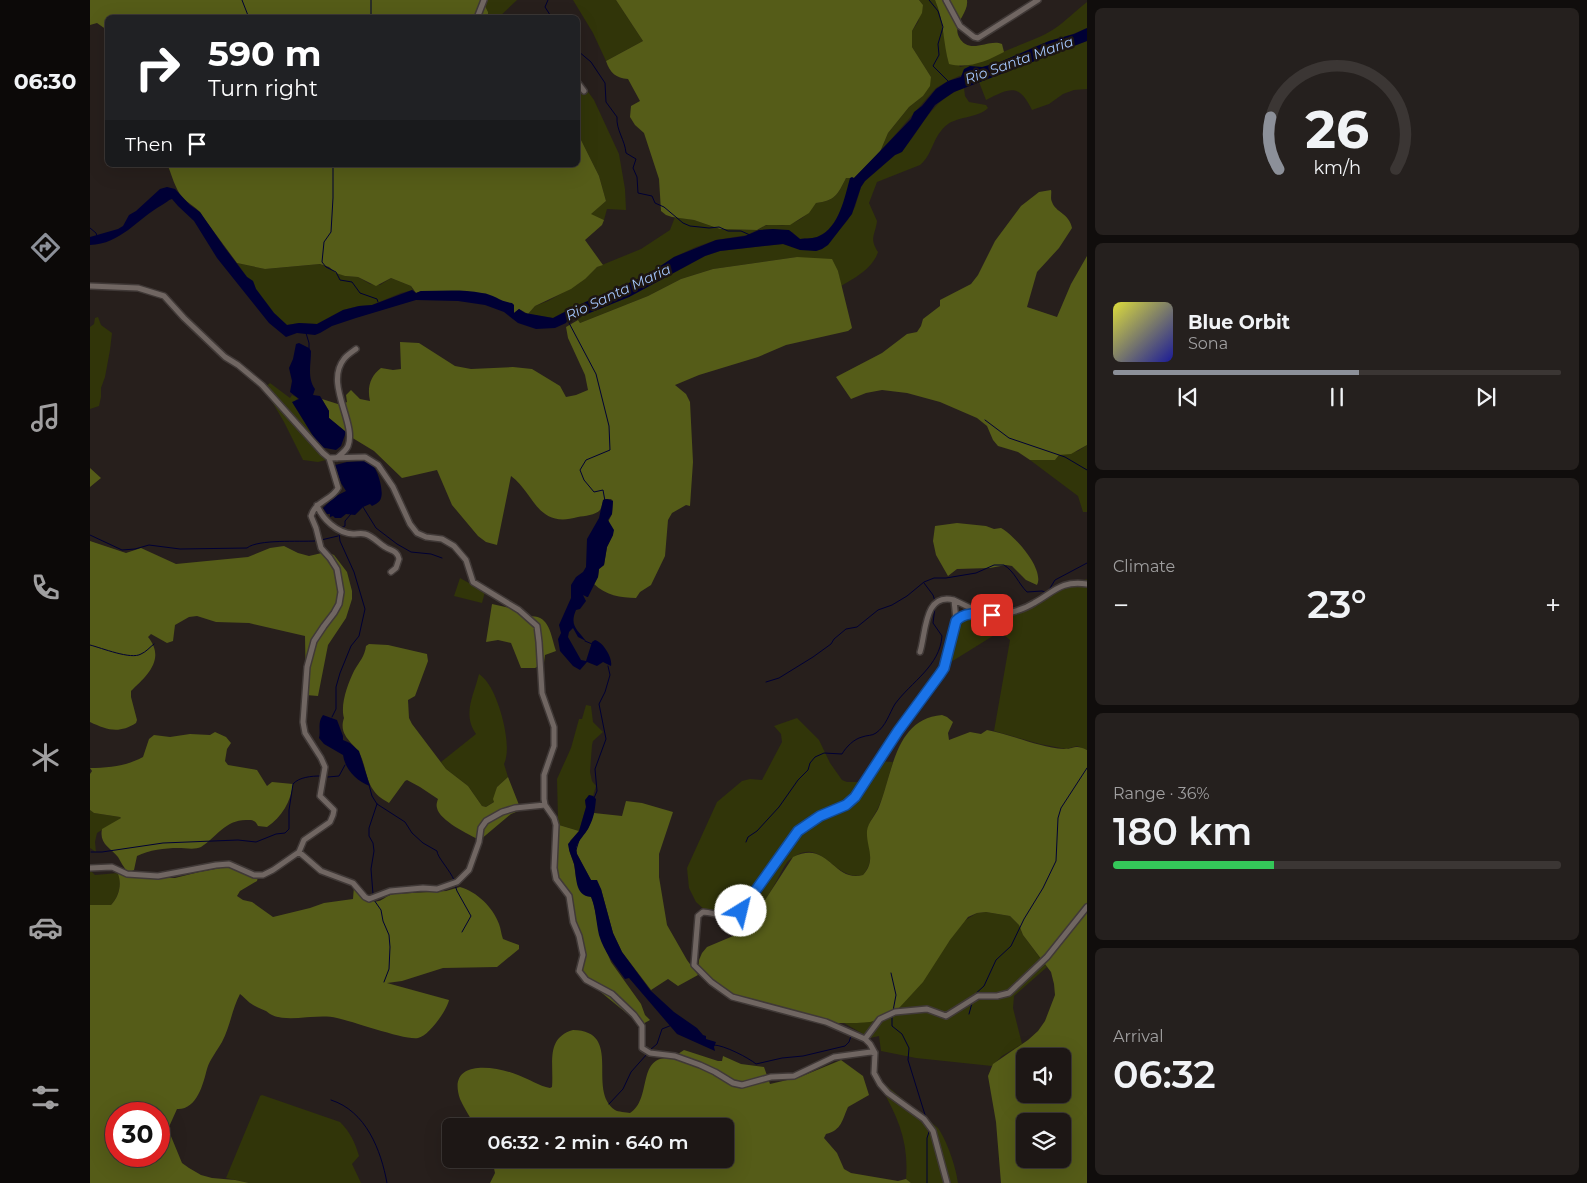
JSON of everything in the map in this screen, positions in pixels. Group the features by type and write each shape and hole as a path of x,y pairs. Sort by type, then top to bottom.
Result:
{"street":[{"path":"478,15 484,0"},
{"path":"946,0 960,26 978,38 1038,0"},
{"path":"580,86 584,91"},
{"path":"90,286 138,288 164,296 225,357 262,385 323,454 329,458 365,457 378,465 390,481 410,524 417,533 426,537 442,539 454,546 466,560 473,582 519,610 537,626 542,693 554,727 554,746 544,775 545,806 554,818 556,825 554,868 556,878 568,896 573,922 579,936 583,955 579,968 580,974 586,980 612,994 634,1015 642,1026 641,1044 646,1051 675,1056 708,1068 733,1083 742,1085 764,1078 794,1076 834,1057 875,1053"},
{"path":"337,458 346,450 350,436 337,385 338,369 344,359 356,349"},
{"path":"90,868 112,867 127,874 158,876 229,864 254,875 263,875 299,852 304,840 330,822 334,812 320,796 325,766 305,733 303,722 309,654 318,634 334,613 340,599 337,569 320,548 316,528 312,520 312,512 317,505 338,488 329,458"},
{"path":"317,505 323,516 340,530 351,534 364,533 394,551 399,558 396,568 391,572"},
{"path":"956,621 966,614 1003,614 1033,604 1062,585 1087,584"},
{"path":"920,652 929,610 945,599 954,600 984,615"},
{"path":"947,1183 933,1131 924,1119 888,1093 880,1084 874,1073 875,1053 870,1044 864,1039 826,1022 732,997 711,982 694,965 698,916 703,912 724,916 741,911 798,831 820,816 851,802 861,788 877,761 944,668 956,621 954,600"},
{"path":"299,852 321,871 353,884 365,897 369,898 390,891 423,888 437,889 452,884 466,874 471,866 481,828 486,821 514,808 545,806"},
{"path":"864,1039 880,1019 896,1012 927,1009 946,1016 978,996 997,996 1009,993 1047,957 1087,907"}],"green space":[{"path":"90,0 482,0 488,12 488,15 105,15 105,29 97,23 90,25"},
{"path":"482,0 517,0 501,15 488,15"},
{"path":"573,0 616,0 643,41 606,61 593,33"},
{"path":"616,0 919,0 923,5 922,13 912,31 912,47 931,77 930,86 923,96 909,107 888,133 880,152 854,178 846,178 835,196 816,203 809,213 790,225 766,225 757,230 720,229 694,220 672,217 661,211 659,179 644,133 635,125 630,117 631,106 640,101 628,79 614,74 609,69 606,61 643,41"},
{"path":"919,0 935,0 939,8 943,33 960,67 981,61 1045,34 1058,26 1087,2 1087,28 967,73 936,88 880,152 888,133 909,107 923,96 931,77 912,47 912,31 918,22 923,5"},
{"path":"935,0 967,0 966,10 959,23 957,32 963,43 974,46 991,43 1002,44 1004,52 971,65 949,64 940,15"},
{"path":"1087,41 1087,89 1074,90 1063,94 1049,104 1032,110 1023,95 1013,90 986,100 979,82"},
{"path":"580,81 594,100 619,154 625,189 626,210 607,209 604,220 590,214 606,201 599,176 580,138"},
{"path":"964,88 965,96 969,102 986,105 988,108 979,114 948,124 939,134 928,156 920,165 877,182 869,203 877,221 873,240 878,252 868,268 852,280 841,286 838,271 797,257 713,269 681,279 648,296 580,323 577,318 629,297 705,256 720,251 783,244 816,251 822,249 847,221 855,207 861,187 865,181 895,155 900,153 935,107 952,93"},
{"path":"580,138 599,176 606,201 591,214 604,220 602,225 585,240 603,265 597,267 571,289 535,306 528,314 519,309 514,313 514,305 484,295 453,291 421,291 416,293 411,286 391,278 376,286 358,277 336,273 329,267 320,264 265,269 237,263 201,214 182,197 168,167 580,167"},
{"path":"852,177 837,218 832,226 820,236 800,239 792,232 773,229 759,230 768,225 785,225 799,220 816,203 835,196 846,178"},
{"path":"1051,190 1051,200 1054,206 1068,219 1072,228 1059,248 1037,272 1027,307 1057,317 1071,284 1087,256 1087,445 1071,454 1059,455 1055,460 1030,460 1018,452 998,446 987,426 977,418 940,402 907,393 882,390 866,393 851,399 836,377 882,353 907,334 917,332 923,319 940,306 940,300 971,284 978,275 995,241 1021,206 1039,192"},
{"path":"675,217 694,220 720,229 757,230 747,235 716,240 696,247 674,257 647,275 553,318 528,314 535,306 578,284 597,267 641,249 670,230"},
{"path":"797,257 832,259 838,271 852,328 848,331 786,345 758,357 699,375 675,385 686,394 690,402 693,462 690,506 686,505 672,513 668,520 665,556 651,585 640,592 636,598 614,595 603,591 594,584 598,577 599,569 604,565 607,547 613,535 608,522 612,514 613,501 611,499 604,499 600,510 593,514 564,519 554,518 538,508 519,483 511,476 497,545 486,542 478,536 452,505 437,470 402,478 374,451 346,434 329,418 329,411 322,399 341,405 347,402 346,395 351,390 360,399 370,401 370,383 377,371 381,368 401,369 400,342 419,343 455,366 471,369 513,367 532,369 560,386 566,397 576,395 588,390 585,375 568,338 566,327 578,320 580,323 648,296 681,279 713,269"},
{"path":"237,263 265,269 320,264 345,276 358,277 370,284 380,285 391,278 411,286 413,290 372,305 343,310 317,324 299,323 287,325 274,313 256,289 253,281 247,277"},
{"path":"98,317 101,325 112,333 99,406 90,409 90,327 94,324 95,318"},
{"path":"270,383 290,398 292,395 298,398 293,403 318,445 330,459 318,462 303,460 264,388"},
{"path":"1087,445 1087,512 1083,512 1078,496 1030,460 1055,460 1059,455 1078,451"},
{"path":"90,468 101,478 90,487"},
{"path":"957,523 986,526 994,529 1001,528 1007,532 1033,562 1037,570 1037,585 1026,580 1012,566 1006,565 990,568 957,569 948,576 936,555 933,541 935,526"},
{"path":"90,541 126,553 141,548 176,564 248,557 270,548 284,546 309,556 326,552 334,555 347,572 352,599 346,618 328,645 318,696 306,695 305,636 249,623 216,622 197,616 189,617 175,625 173,641 167,643 151,634 148,637 153,645 155,660 148,673 131,691 136,723 124,729 113,730 90,722"},
{"path":"460,578 485,592 482,603 454,596"},
{"path":"1087,579 1087,750 1077,746 1066,749 1040,744 994,731 1010,640 1003,634 996,634 951,662 956,636 964,617 968,614 1002,617 1034,607 1055,590"},
{"path":"492,604 514,609 525,617 533,616 544,621 550,631 556,651 545,655 544,663 535,668 521,668 511,643 498,640 486,642"},
{"path":"369,644 388,645 427,654 428,661 415,696 408,700 409,718 446,769 468,786 482,806 486,807 494,802 493,799 497,787 508,777 521,810 511,814 480,840 449,822 439,813 438,799 407,780 389,803 377,795 368,780 360,754 343,731 343,707 347,688 354,671 363,656 366,646"},
{"path":"479,674 492,689 496,699 506,734 507,746 504,764 508,777 497,787 495,801 486,807 482,806 468,786 446,769 441,762 476,734 472,727 469,712"},
{"path":"586,705 591,706 593,722 603,732 593,741 592,745 590,772 592,781 596,786 593,796 589,795 585,802 586,807 579,831 559,825 556,820 558,818 557,779 571,748 579,719 582,719"},
{"path":"942,715 953,722 948,733 949,740 970,732 981,734 987,730 1045,746 1064,749 1077,747 1087,750 1087,1183 1001,1183 996,1122 988,1076 993,1064 1016,1048 1016,1103 1071,1103 1071,1048 1016,1048 1038,1031 1045,1021 1055,995 1051,972 1023,935 1019,925 1010,916 986,912 968,917 950,940 923,982 900,1007 893,1013 870,1022 837,1023 729,997 698,971 699,960 707,947 745,931 793,857 805,853 815,853 844,873 853,876 863,875 870,859 867,831 870,822 879,807 898,749 914,726 926,719"},
{"path":"797,718 819,740 830,763 842,780 858,782 868,769 878,761 893,762 883,797 869,826 870,858 867,869 863,875 853,876 814,853 806,852 797,855 786,863 756,915 753,913 739,919 723,919 707,912 696,902 689,888 687,868 717,802 742,781 750,779 762,780 782,742 781,734 774,726"},
{"path":"215,732 226,737 231,743 227,749 225,761 228,765 257,770 267,786 272,782 293,784 285,808 267,827 258,826 252,820 239,821 227,826 199,848 162,849 137,856 134,870 129,872 160,878 175,878 226,867 259,873 257,881 240,891 237,896 252,902 273,917 324,903 353,899 354,886 372,901 381,900 394,894 446,891 460,887 472,892 489,906 500,926 503,939 519,945 519,949 497,967 443,968 402,981 387,983 449,1000 437,1022 427,1033 418,1038 403,1037 329,1017 279,1017 271,1015 253,1005 240,994 225,1036 208,1065 198,1095 190,1105 177,1109 170,1125 170,1102 105,1102 105,1167 170,1167 170,1134 182,1163 189,1168 201,1175 212,1178 249,1183 90,1183 90,905 111,905 119,890 118,874 128,872 118,857 106,845 101,834 102,829 121,818 94,813 90,810 90,774 92,771 90,768 117,766 143,757 149,739 154,735 170,737 190,734 210,735"},
{"path":"626,801 642,803 673,812 659,854 659,877 667,925 698,975 678,986 668,979 651,990 622,952 613,933 601,889 591,880 577,854 578,841 588,829 594,813 622,816"},
{"path":"90,810 94,813 121,818 97,833 95,842 96,852 90,848"},
{"path":"559,825 579,831 570,841 569,850 576,878 591,896 600,936 611,962 650,1020 641,1025 586,980 581,972 583,962 570,897 558,877 556,851"},
{"path":"90,870 95,875 118,873 120,881 119,890 111,905 90,905"},
{"path":"986,912 1010,916 1019,925 1023,935 1047,967 1014,996 1013,1008 1022,1044 1002,1056 992,1066 916,1058 881,1051 879,1036 870,1038 844,1023 880,1019 900,1007 964,921 977,913"},
{"path":"573,1030 588,1033 597,1040 601,1050 603,1089 607,1101 615,1110 630,1113 637,1106 646,1077 655,1062 664,1058 677,1059 678,1054 684,1050 718,1061 722,1061 723,1056 741,1064 764,1067 770,1084 800,1077 841,1060 863,1076 869,1095 848,1107 838,1127 826,1134 824,1138 837,1153 844,1169 851,1173 898,1181 906,1179 911,1183 490,1183 495,1173 494,1168 734,1168 734,1118 470,1118 460,1099 458,1086 460,1077 466,1071 476,1068 498,1069 550,1088 552,1087 552,1061 555,1045 564,1034"},
{"path":"887,1086 938,1128 951,1154 958,1183 911,1183 906,1179 906,1154 898,1121 881,1088"},
{"path":"262,1095 340,1122 349,1133 359,1156 352,1164 361,1183 249,1183 226,1178"}],"water":[{"name":"Rio Santa Maria","path":"1087,28 1087,41 954,92 935,105 902,152 895,155 865,181 861,187 852,214 828,245 822,249 816,251 800,250 783,244 720,251 705,256 629,297 577,318 570,315 566,323 555,328 536,329 518,323 504,312 485,305 458,301 416,300 332,326 315,335 297,333 286,337 269,323 217,258 194,221 172,199 120,236 101,244 90,245 90,237 123,226 129,215 160,189 167,187 175,189 190,205 200,212 247,277 253,281 256,289 274,313 287,325 299,323 317,324 343,310 372,305 412,290 416,293 421,291 452,290 486,294 512,303 514,305 514,313 519,309 525,313 553,318 647,275 674,257 716,240 745,236 759,230 773,229 789,230 800,239 819,236 832,226 836,219 850,178 854,178 911,119 914,112 922,106 936,89 948,81 961,77 964,69 970,66 982,67 1000,62 1049,41"},
{"path":"299,343 311,351 310,376 315,389 313,395 320,396 329,411 329,418 346,432 341,446 336,450 320,447 292,402 299,399 290,392 292,381 289,368 296,344"},
{"path":"363,461 368,462 374,467 382,489 381,498 379,502 372,506 370,504 363,507 355,515 346,514 341,518 330,517 330,514 327,514 323,508 334,497 346,491 335,465"},
{"path":"603,500 613,501 612,514 608,520 614,530 613,535 607,547 604,565 599,569 598,577 588,597 583,595 586,601 580,609 576,610 573,620 575,627 586,641 578,637 573,628 569,632 568,637 581,660 586,661 592,642 598,641 609,655 611,666 603,662 597,666 587,662 580,670 573,666 560,651 558,639 561,633 559,625 571,598 571,585 586,567 587,539 599,518"},
{"path":"323,715 337,720 343,740 359,751 370,786 352,774 346,765 343,755 324,744 319,738"},
{"path":"589,795 596,799 594,813 589,827 577,845 577,854 591,880 597,880 613,933 622,952 650,990 674,1012 697,1028 706,1036 706,1039 716,1042 715,1051 677,1034 629,978 625,979 604,947 599,935 591,897 582,893 577,885 574,864 568,844 579,831 586,807 585,800"}],"waterway":[{"path":"242,0 248,15"},
{"path":"371,0 371,15"},
{"path":"548,0 545,7 550,15"},
{"path":"929,0 938,11 943,27 938,44 939,55 933,66 948,81"},
{"path":"580,53 591,62 605,83 606,102 617,117 626,153 636,159 633,168 637,177 638,193 652,196 655,203 664,207 683,223 690,226 719,227 728,231 741,231 750,235"},
{"path":"333,167 331,232 324,242 322,262 326,267 336,272 340,280 352,282 360,293 377,299 378,302"},
{"path":"90,228 97,236"},
{"name":"Rio Santa Maria","path":"568,321 596,374 609,426 610,450 586,460 580,470 584,480 594,492 603,490 605,501"},
{"path":"306,333 309,349"},
{"path":"985,420 1009,438 1065,457 1087,470"},
{"path":"363,507 376,528 397,544 411,552 431,554 442,558"},
{"path":"341,528 345,526 345,521 351,514"},
{"path":"332,717 336,709 336,687 340,673 351,646 359,636 365,609 354,572 340,541 339,533"},
{"path":"90,535 122,550 149,545 180,549 247,548 252,545 269,542 315,541"},
{"path":"321,540 338,536"},
{"path":"766,682 779,678 813,657 831,644 846,629 857,627 878,610 892,605 924,582 934,578 976,573 994,565 1004,565 1027,592 1042,591 1047,593 1055,580 1087,563"},
{"path":"924,583 935,601"},
{"path":"746,842 748,837 757,831 779,807 798,780 808,770 810,763 815,757 824,753 842,754 853,741 874,734 882,727 895,704 924,673 940,647 942,636 933,623 935,607"},
{"path":"585,641 592,644"},
{"path":"90,645 130,656 141,654 154,644"},
{"path":"594,798 597,791 595,769 606,739 599,704 610,675 608,666"},
{"path":"328,777 339,776 345,765"},
{"path":"973,996 984,986 996,960 1011,946 1024,919 1043,888 1056,861 1058,818 1061,808 1087,768"},
{"path":"91,852 163,843 238,840 256,842 276,834 285,833 289,829 289,810 293,784 302,778 320,776"},
{"path":"369,785 372,796 377,804 405,822 412,833 423,843 437,851 454,880"},
{"path":"373,894 371,869 374,851 373,843 369,836 369,828 377,804"},
{"path":"576,850 580,837"},
{"path":"455,885 471,916 462,932"},
{"path":"374,900 381,910 389,935 389,969 384,982"},
{"path":"891,973 896,995 893,1011"},
{"path":"969,1014 972,1003"},
{"path":"892,1016 892,1026 902,1034 909,1048 908,1060 926,1118"},
{"path":"650,1050 657,1044 662,1029 672,1025"},
{"path":"714,1045 736,1052 756,1064 845,1046 851,1036"},
{"path":"609,1104 623,1089 631,1072 647,1054"},
{"path":"331,1100 343,1105 363,1122 376,1145 387,1183"},
{"path":"926,1126 929,1132 927,1138 927,1183"}],"route":[{"path":"741,911 798,831 820,816 841,808 855,797 877,761 932,682 944,668 956,621 966,614 992,615"}]}
